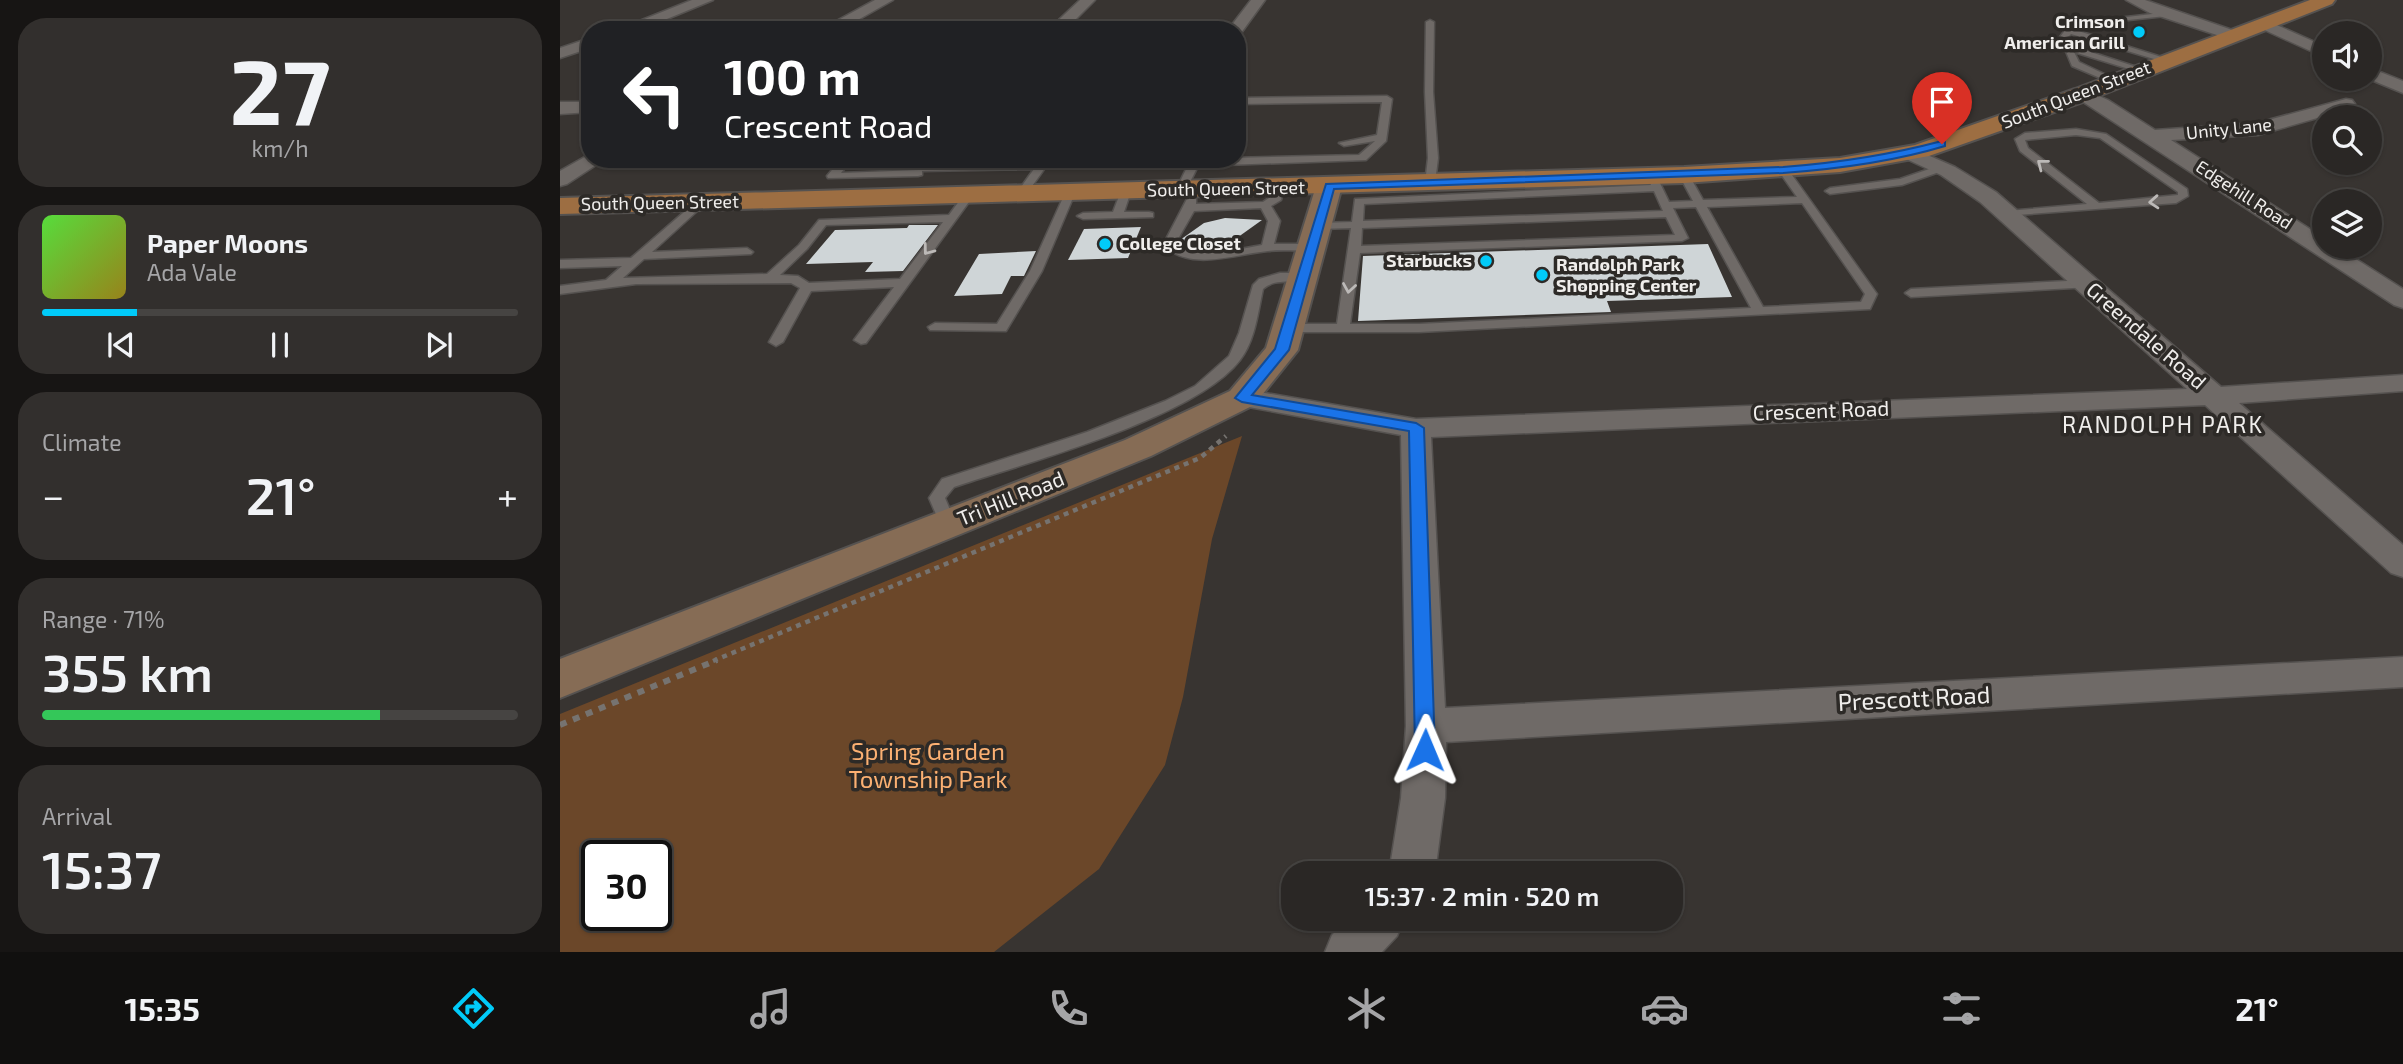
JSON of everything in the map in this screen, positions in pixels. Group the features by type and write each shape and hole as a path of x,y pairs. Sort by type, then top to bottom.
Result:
{"main road":[{"name":"South Queen Street","path":"560,206 1126,191 1188,196 1272,196 1326,165 1430,183 1654,182 1685,175 1840,165 1909,153 2082,94 2326,0"}],"street":[{"path":"649,21 706,0"},
{"path":"845,21 886,0"},
{"path":"1066,21 1088,0"},
{"path":"1243,21 1258,0"},
{"path":"2133,0 2166,14 2232,35"},
{"path":"2263,24 2312,46"},
{"path":"560,53 581,46"},
{"path":"2382,78 2403,88"},
{"name":"Edgehill Road","path":"2082,94 2403,299"},
{"name":"Unity Lane","path":"2151,136 2258,129 2346,104"},
{"path":"560,108 581,107"},
{"name":"Greendale Road","path":"1909,153 1941,168 1988,197 2403,564"},
{"name":"Tri Hill Road","path":"560,679 1138,448 1251,400 1282,350 1312,250 1326,165"},
{"path":"560,180 581,166"},
{"name":"Crescent Road","path":"1251,400 1416,428 2215,396 2403,383"},
{"path":"1414,861 1423,798 1426,726 1416,428"},
{"name":"Prescott Road","path":"1426,726 2403,672"},
{"path":"1349,952 1369,931"}],"lane":[{"path":"2117,9 2064,16 2058,20 2066,28 2168,60"},
{"path":"2098,12 2116,19"},
{"path":"2066,28 2166,14"},
{"path":"1430,22 1429,92 1433,158 1430,183"},
{"path":"2066,28 2064,37 2079,67 2115,81"},
{"path":"2069,48 2142,70"},
{"path":"1246,101 1387,99 1381,141 1362,158 1326,165 1246,163"},
{"path":"2007,214 2176,200 2183,196 2183,191 2103,136 2076,132 2025,136 2020,139 2024,149 2096,206"},
{"path":"1344,143 1382,137"},
{"path":"839,168 832,176 913,168"},
{"path":"900,197 922,168"},
{"path":"1021,194 1040,168"},
{"path":"1194,168 1188,196 1170,245 1176,251 1194,256 1229,254 1267,247 1312,250"},
{"path":"1830,191 1902,182 1941,168"},
{"path":"1289,328 1419,328 1866,306 1871,294 1783,170"},
{"path":"1685,175 1759,311"},
{"path":"1343,327 1355,250 1359,201 1654,182 1682,237 1355,250"},
{"path":"1116,215 1126,191"},
{"path":"935,327 1001,328 1036,271 1070,193"},
{"path":"861,340 969,195"},
{"path":"1267,247 1274,221 1272,196"},
{"path":"770,278 803,247 823,222 836,199"},
{"path":"948,524 937,498 948,483 1092,435 1200,389 1235,358 1257,288 1263,282 1280,277 1312,250 1357,225 1805,200"},
{"path":"612,281 702,202"},
{"path":"1083,216 1149,215"},
{"path":"823,222 952,218"},
{"path":"560,264 747,252"},
{"path":"560,290 612,281 770,278 794,279 807,287 903,283"},
{"path":"1911,293 2087,284"},
{"path":"776,342 807,287"}],"path":[{"path":"560,725 1200,458 1251,400"}],"green space":[{"name":"Spring Garden Township Park","path":"1242,436 1212,539 1183,697 1165,765 1099,869 994,952 560,952 560,714"}],"building":[{"path":"1225,218 1262,220 1220,250 1180,240 1204,223"},
{"path":"909,225 938,225 903,271 865,272 873,262 806,264 835,230 907,228"},
{"name":"College Closet","path":"1141,227 1128,258 1068,260 1084,229"},
{"name":"Randolph Park Shopping Center","path":"1708,244 1732,297 1607,301 1611,312 1358,321 1363,256"},
{"path":"1036,251 1024,276 1011,276 1002,294 954,296 979,254"}],"place":[{"name":"Crimson American Grill","path":"2139,32"},
{"name":"College Closet","path":"1105,244"},
{"name":"Starbucks","path":"1486,261"},
{"name":"Randolph Park Shopping Center","path":"1542,275"}],"district":[{"name":"RANDOLPH PARK","path":"2163,425"}],"route":[{"path":"1425,750 1416,428 1242,398 1282,350 1329,186 1783,170 1840,165 1920,151 1942,144"}]}
